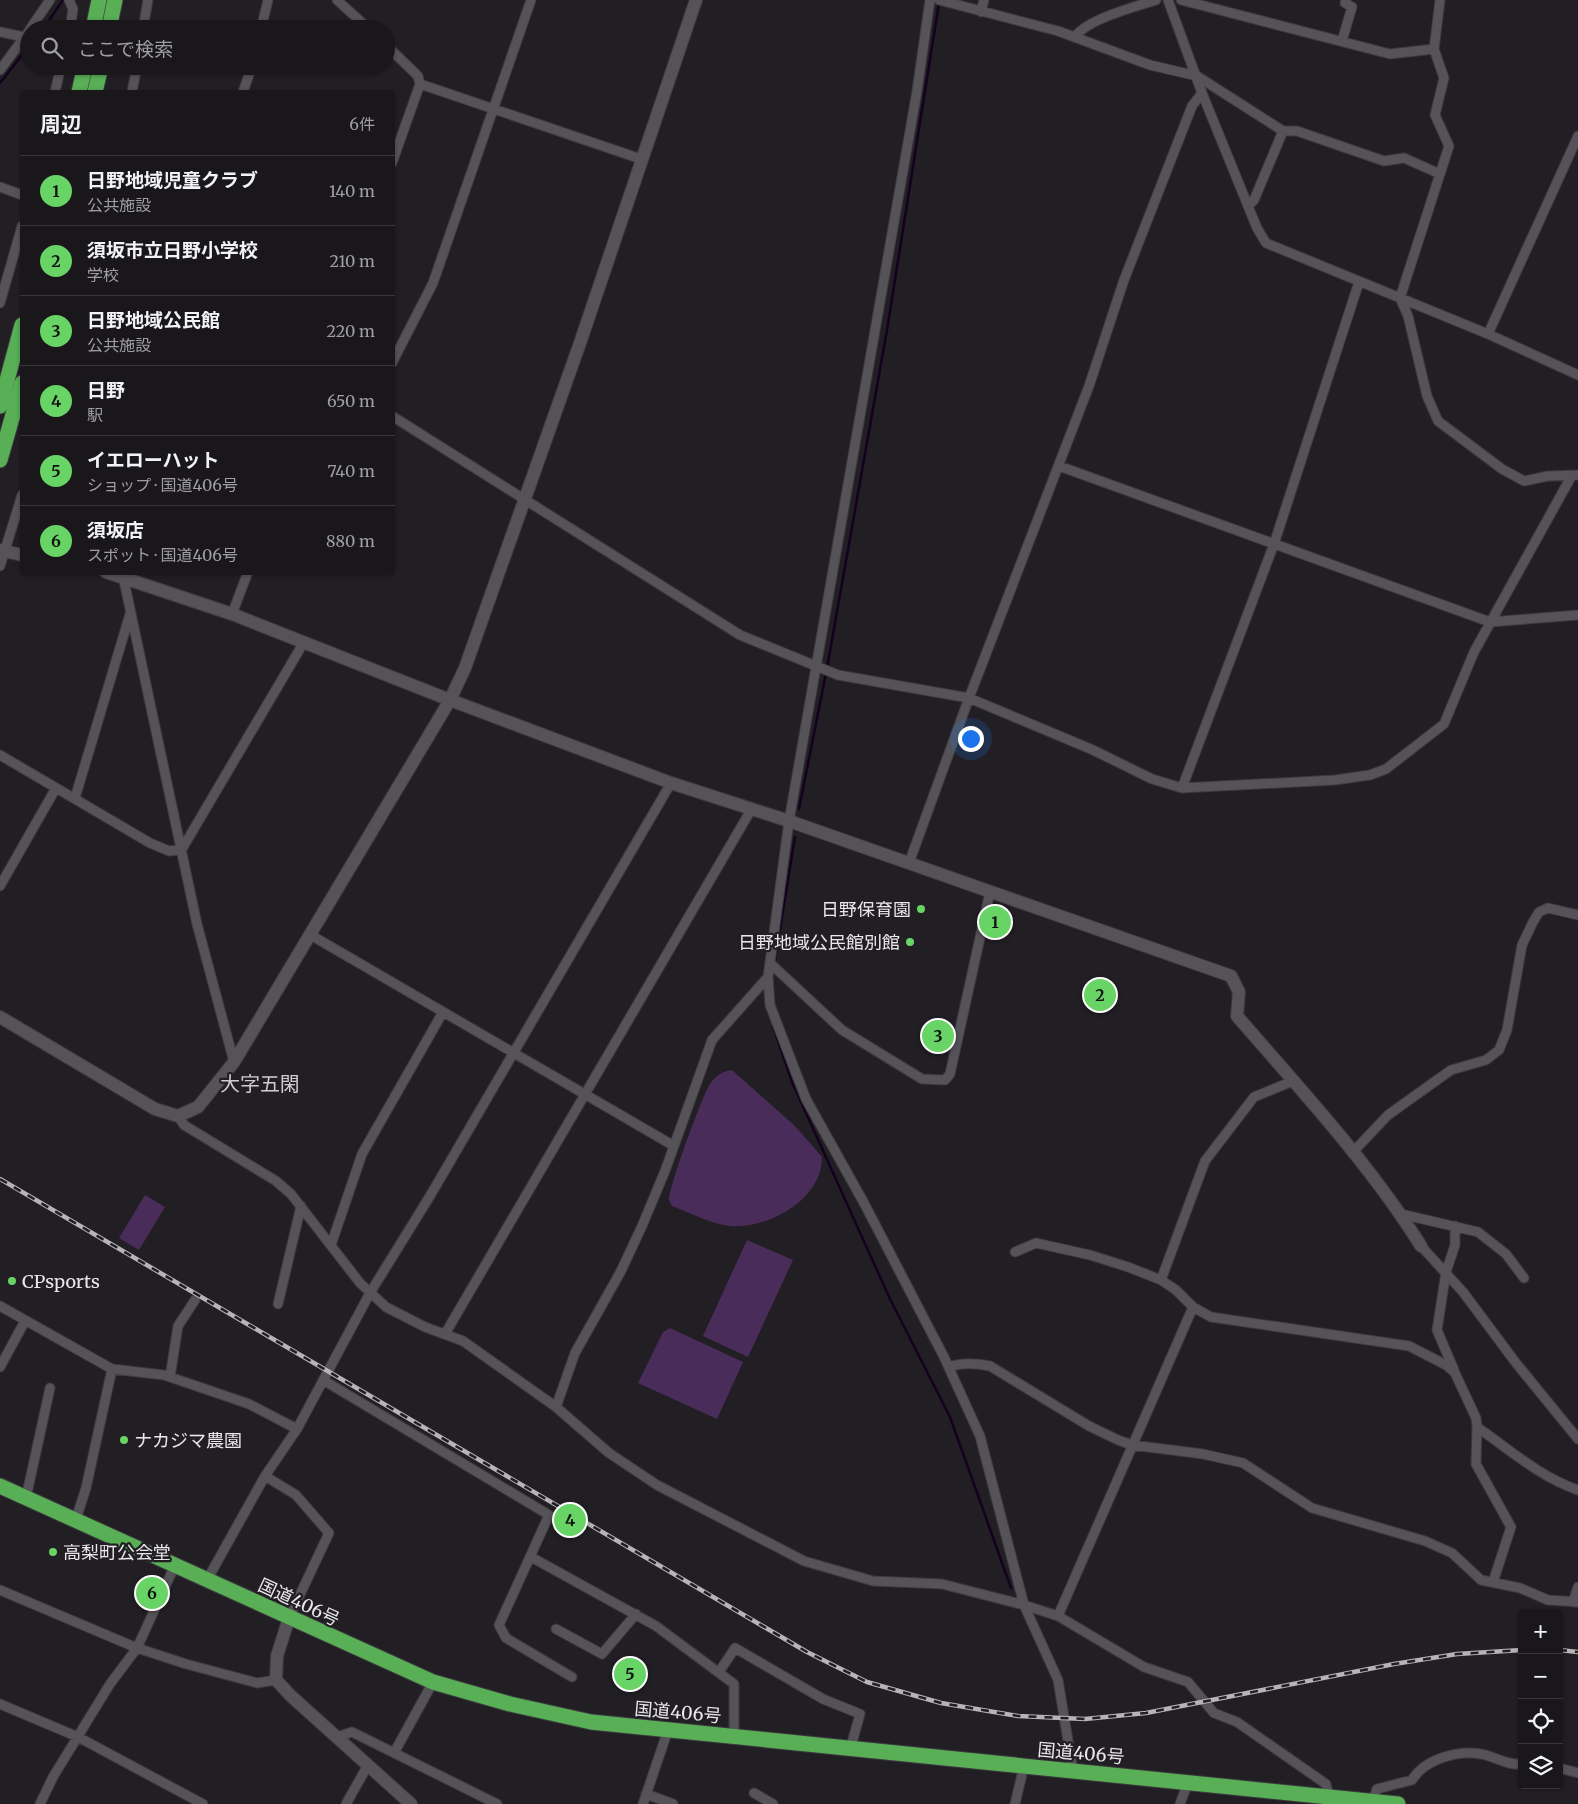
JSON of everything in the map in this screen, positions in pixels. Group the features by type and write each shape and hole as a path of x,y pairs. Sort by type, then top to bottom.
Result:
{"highway":[{"path":"95,20 99,0"},
{"path":"111,20 115,0"},
{"path":"79,90 83,75"},
{"path":"95,90 99,75"},
{"path":"0,406 20,332"},
{"path":"0,460 20,390"},
{"name":"国道406号","path":"0,1486 433,1682 510,1704 591,1722 850,1750 1188,1782 1297,1798 1329,1796 1398,1804"}],"street":[{"path":"36,20 50,0"},
{"path":"69,0 73,8 71,20"},
{"path":"145,20 148,0"},
{"path":"263,20 268,0"},
{"path":"337,0 359,20"},
{"path":"395,357 433,283 531,0"},
{"path":"178,1116 198,1107 234,1062 450,700 479,634 696,0"},
{"path":"930,0 917,92 819,667 789,821 768,977 770,1005 806,1099 864,1203 948,1367 980,1436 1024,1605 1058,1680 1073,1771"},
{"path":"981,12 984,0"},
{"path":"1075,37 1079,32 1109,16 1156,0"},
{"path":"1168,0 1198,76 1202,93 1248,206 1266,243 1488,334 1578,374"},
{"path":"1181,0 1216,4 1390,54 1434,49"},
{"path":"1342,41 1352,7 1345,4 1346,0"},
{"path":"395,418 740,635 830,672 870,682 969,698 1092,750 1152,779 1182,788 1335,780 1370,775 1386,769 1444,724 1490,622 1574,476 1548,476 1524,481 1502,469 1438,421 1427,396 1408,316 1400,298 1449,146 1435,115 1444,78 1434,49 1440,0"},
{"path":"942,1 1058,31 1150,65 1198,76 1283,131 1297,131 1384,160 1404,158 1440,174"},
{"path":"0,32 20,32"},
{"path":"0,70 20,43"},
{"path":"395,54 418,76 420,84 395,155"},
{"path":"55,90 59,75"},
{"path":"132,90 135,75"},
{"path":"244,90 249,75"},
{"path":"420,84 641,159"},
{"path":"909,863 969,698 1090,386 1141,237 1192,106 1202,93"},
{"path":"1248,206 1254,200 1283,131"},
{"path":"1488,334 1578,136"},
{"path":"0,187 20,194"},
{"path":"0,303 20,233"},
{"path":"1182,788 1274,544 1359,282"},
{"path":"1059,466 1490,622 1578,615"},
{"path":"0,566 2,551 20,501"},
{"path":"2,551 20,555"},
{"path":"118,575 232,614 450,700 672,783 789,821 1231,976 1239,992 1237,1016 1352,1153 1400,1214 1421,1246 1446,1272 1578,1439"},
{"path":"232,614 247,575"},
{"path":"122,576 197,924 234,1062"},
{"path":"75,798 131,612"},
{"path":"182,849 304,642"},
{"path":"0,755 150,843 169,851 182,849"},
{"path":"207,1580 265,1476 297,1429 370,1293 672,783"},
{"path":"0,886 56,788"},
{"path":"446,1334 751,810"},
{"path":"770,963 842,1030 922,1079 945,1080 950,1074 990,892"},
{"path":"1352,1153 1388,1115 1451,1070 1486,1060 1499,1050 1507,1030 1522,945 1532,922 1539,912 1548,908 1578,915"},
{"path":"310,934 513,1054 674,1146"},
{"path":"556,1406 575,1353 620,1272 674,1146 712,1040 768,977"},
{"path":"331,1245 362,1154 443,1012"},
{"path":"0,1017 156,1109 178,1116 184,1125 276,1181 291,1194 370,1293 386,1307 425,1328 462,1341 556,1406 609,1453 657,1485 804,1561 873,1581 942,1584 1024,1605 1058,1616 1144,1666 1188,1682 1214,1714 1236,1722 1326,1784 1329,1796"},
{"path":"1160,1280 1205,1161 1254,1097 1293,1081"},
{"path":"278,1304 301,1206"},
{"path":"1400,1214 1478,1232 1506,1254 1524,1278"},
{"path":"1456,1226 1454,1245 1446,1272 1437,1330 1476,1418 1476,1464 1511,1527 1493,1582"},
{"path":"1015,1252 1036,1243 1090,1255 1160,1280 1176,1290 1193,1307 1210,1317 1409,1346 1446,1365 1455,1372"},
{"path":"170,1377 178,1326 195,1300"},
{"path":"0,1306 112,1369 170,1377 249,1404 297,1429"},
{"path":"1058,1616 1193,1307"},
{"path":"0,1367 24,1321"},
{"path":"948,1367 957,1364 973,1363 990,1366 1089,1426 1132,1445 1203,1454 1243,1463 1312,1508 1439,1547 1467,1564 1481,1580 1520,1588 1548,1600 1575,1602 1578,1587"},
{"path":"76,1519 86,1488 112,1369"},
{"path":"322,1380 549,1514 499,1625 506,1638 572,1677"},
{"path":"26,1498 50,1388"},
{"path":"1477,1427 1534,1468 1560,1484 1578,1490"},
{"path":"265,1476 296,1495 329,1533 288,1618 277,1656 276,1680 290,1696 412,1804"},
{"path":"531,1557 656,1626 734,1684 734,1736"},
{"path":"40,1804 53,1777 110,1684 136,1648 175,1565"},
{"path":"0,1590 136,1648 257,1683 276,1680"},
{"path":"556,1629 602,1654 636,1614"},
{"path":"718,1672 735,1648 823,1699 860,1714 850,1750"},
{"path":"394,1753 433,1682"},
{"path":"0,1704 78,1737 203,1804"},
{"path":"643,1804 668,1730"},
{"path":"337,1737 352,1732 497,1804"},
{"path":"1373,1801 1378,1789 1412,1780 1416,1772 1434,1761 1459,1753 1481,1754 1518,1763"},
{"path":"346,1804 368,1765"},
{"path":"1015,1804 1024,1766"},
{"path":"1563,1769 1578,1773"},
{"path":"1180,1804 1188,1782"},
{"path":"754,1793 773,1804"},
{"path":"646,1794 673,1804"}],"shaded area":[{"path":"732,1070 795,1126 822,1157 820,1172 813,1186 803,1199 776,1217 745,1226 723,1225 708,1220 672,1206 669,1200 680,1161 706,1092 717,1076 725,1071"},
{"path":"145,1195 165,1207 139,1250 119,1238"},
{"path":"747,1240 793,1260 748,1357 703,1336"},
{"path":"670,1328 743,1362 717,1419 638,1383 663,1332"}],"waterway":[{"path":"49,20 63,0"},
{"path":"827,668 887,330 939,3"},
{"path":"0,83 20,57"},
{"path":"799,809 826,673"},
{"path":"775,960 795,837"},
{"path":"773,1026 792,1082 890,1299 950,1417 1011,1588"}],"railway":[{"path":"0,1179 807,1652 867,1682 941,1703 1018,1716 1085,1719 1146,1713 1394,1664 1457,1654 1518,1650"},
{"path":"1563,1650 1578,1652"}],"place":[{"name":"日野保育園","path":"921,909"},
{"name":"日野地域児童クラブ","path":"995,922"},
{"name":"日野地域公民館別館","path":"910,942"},
{"name":"須坂市立日野小学校","path":"1100,995"},
{"name":"日野地域公民館","path":"938,1036"},
{"name":"CPsports","path":"12,1281"},
{"name":"ナカジマ農園","path":"124,1440"},
{"name":"日野","path":"570,1520"},
{"name":"高梨町公会堂","path":"53,1552"},
{"name":"須坂店","path":"152,1593"},
{"name":"イエローハット","path":"630,1674"}],"district":[{"name":"大字五閑","path":"260,1083"}]}
